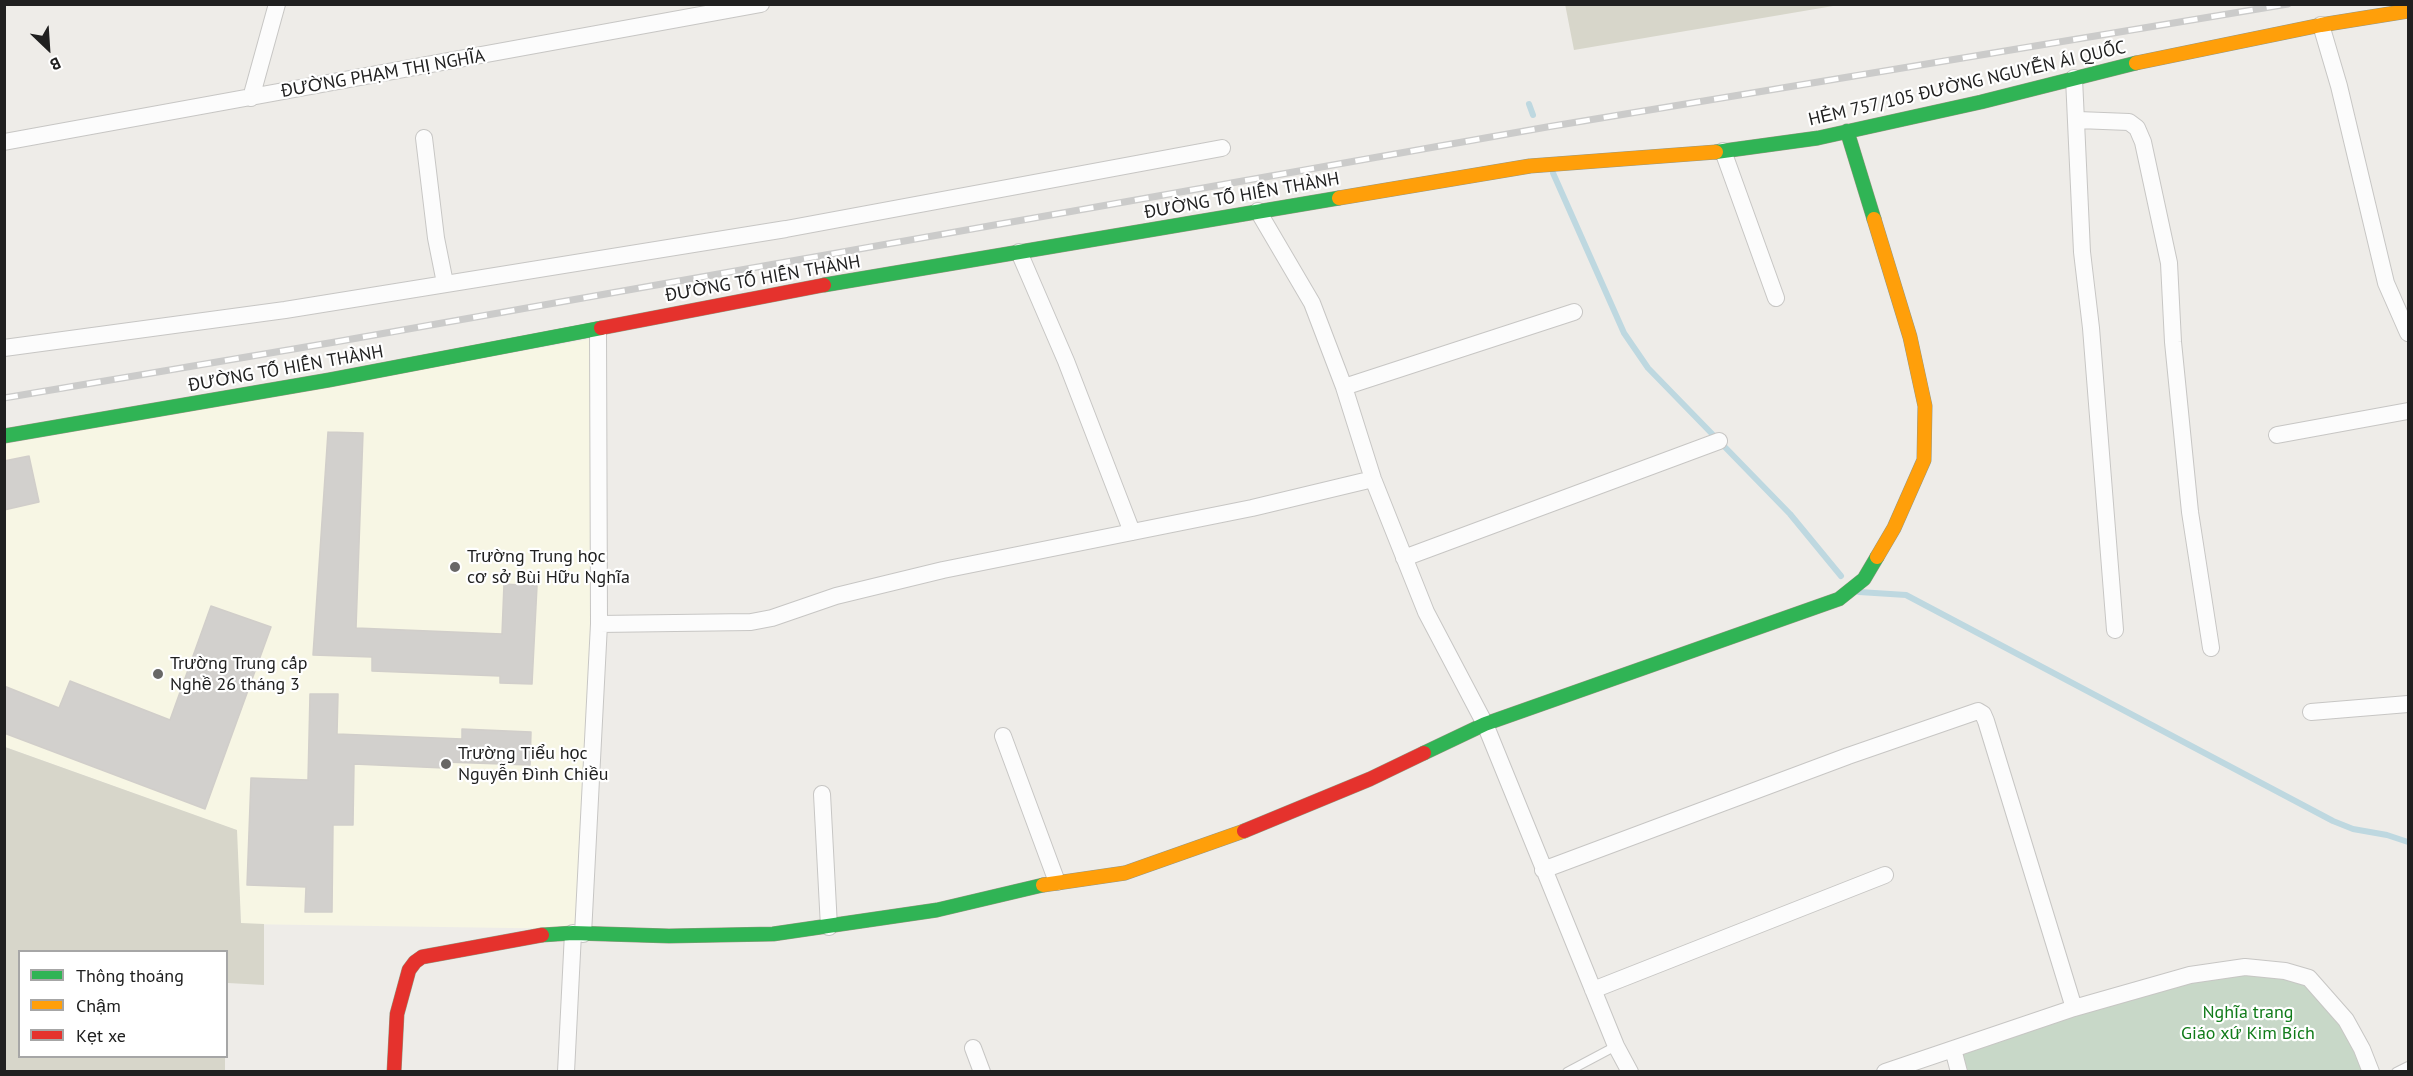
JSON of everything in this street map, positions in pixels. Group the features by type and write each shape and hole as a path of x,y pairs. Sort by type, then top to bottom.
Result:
{"street":[{"path":"251,98 278,4"},
{"name":"ĐƯỜNG PHẠM THỊ NGHĨA","path":"4,142 761,4"},
{"name":"HẺM 757/105 ĐƯỜNG NGUYỄN ÁI QUỐC","path":"1530,166 1723,152 1847,131 1981,102 2112,68 2321,25 2409,11"},
{"path":"2321,25 2342,97 2386,283 2409,333"},
{"path":"2074,78 2078,120 2082,252 2091,328 2115,630"},
{"path":"2078,120 2129,122 2137,128 2144,142 2169,263 2173,342 2190,512 2211,648"},
{"path":"394,1071 397,1014 410,970 422,957 516,938 578,934 669,936 773,934 937,910 1057,882 1125,873 1255,827 1370,779 1485,724 1839,599 1864,579 1894,528 1924,460 1925,406 1910,337 1847,131"},
{"path":"424,138 436,238 445,283"},
{"path":"4,348 285,310 854,218 1222,148"},
{"path":"1723,152 1776,298"},
{"name":"ĐƯỜNG TỐ HIẾN THÀNH","path":"4,436 329,380 809,288 1530,166"},
{"path":"1258,212 1312,303 1344,387 1373,479 1426,612 1485,724 1616,1046 1630,1071"},
{"path":"1019,252 1066,361 1132,532"},
{"path":"1344,387 1574,312"},
{"path":"566,1071 578,934 599,624 598,330"},
{"path":"2277,435 2409,411"},
{"path":"1404,558 1719,441"},
{"path":"599,624 751,622 772,618 836,596 943,570 1252,507 1373,479"},
{"path":"2311,712 2409,704"},
{"path":"1543,870 1848,756 1978,711 1983,714 1986,721 2074,1008"},
{"path":"1003,736 1057,882"},
{"path":"822,794 829,927"},
{"path":"1593,990 1885,875"},
{"path":"1885,1071 2074,1008 2190,975 2245,967 2285,971 2309,978 2346,1020 2371,1071"},
{"path":"973,1048 982,1071"},
{"path":"1953,1049 1959,1071"}],"lane":[{"path":"1567,1071 1616,1046"},
{"path":"2396,1071 2409,1066"}],"shaded area":[{"path":"1565,4 1839,4 1839,5 1574,50"},
{"path":"590,339 593,623 577,929 241,924 236,830 5,747 5,444"},
{"path":"5,747 237,830 241,923 264,924 264,985 228,983 228,950 18,950 18,1058 225,1058 225,1071 5,1071"}],"green space":[{"name":"Nghĩa trang Giáo xứ Kim Bích","path":"2245,974 2284,977 2305,984 2341,1024 2363,1071 1966,1072 1961,1053 2076,1015 2189,983"}],"building":[{"path":"328,432 363,433 356,628 502,634 504,584 537,586 532,684 500,683 500,676 372,671 372,657 313,655"},
{"path":"29,456 39,502 4,510 4,461"},
{"path":"211,606 271,627 205,809 4,733 4,686 59,708 70,681 170,720"},
{"path":"310,694 338,694 337,734 462,739 462,729 531,732 530,765 445,762 444,768 354,764 353,825 333,825 332,912 305,912 306,887 247,885 251,778 308,780"}],"waterway":[{"path":"1529,104 1533,115"},
{"path":"1553,173 1624,333 1648,368 1790,514 1841,576"},
{"path":"1859,592 1906,595 2333,821 2353,829 2387,835 2408,842"}],"railway":[{"path":"4,398 335,342 1547,127 2288,4"}],"traffic: fast":[{"path":"1716,152 1818,138 1981,102 2136,63"},
{"path":"1847,131 1874,219"},
{"path":"824,285 1339,198"},
{"path":"4,436 329,380 601,328"},
{"path":"1424,753 1485,724 1839,599 1864,579 1877,557"},
{"path":"542,935 573,933 669,936 773,934 937,910 1043,885"}],"traffic: slow":[{"path":"2136,63 2321,25 2408,11"},
{"path":"1339,198 1530,166 1716,152"},
{"path":"1874,219 1910,337 1925,406 1924,460 1894,528 1877,557"},
{"path":"1043,885 1125,873 1244,831"}],"traffic: jam":[{"path":"601,328 824,285"},
{"path":"1244,831 1370,779 1424,753"},
{"path":"394,1072 397,1014 409,970 415,962 422,957 542,935"}],"place":[{"name":"Trường Trung học cơ sở Bùi Hữu Nghĩa","path":"455,567"},
{"name":"Trường Trung cấp Nghề 26 tháng 3","path":"158,674"},
{"name":"Trường Tiểu học Nguyễn Đình Chiều","path":"446,764"}]}
